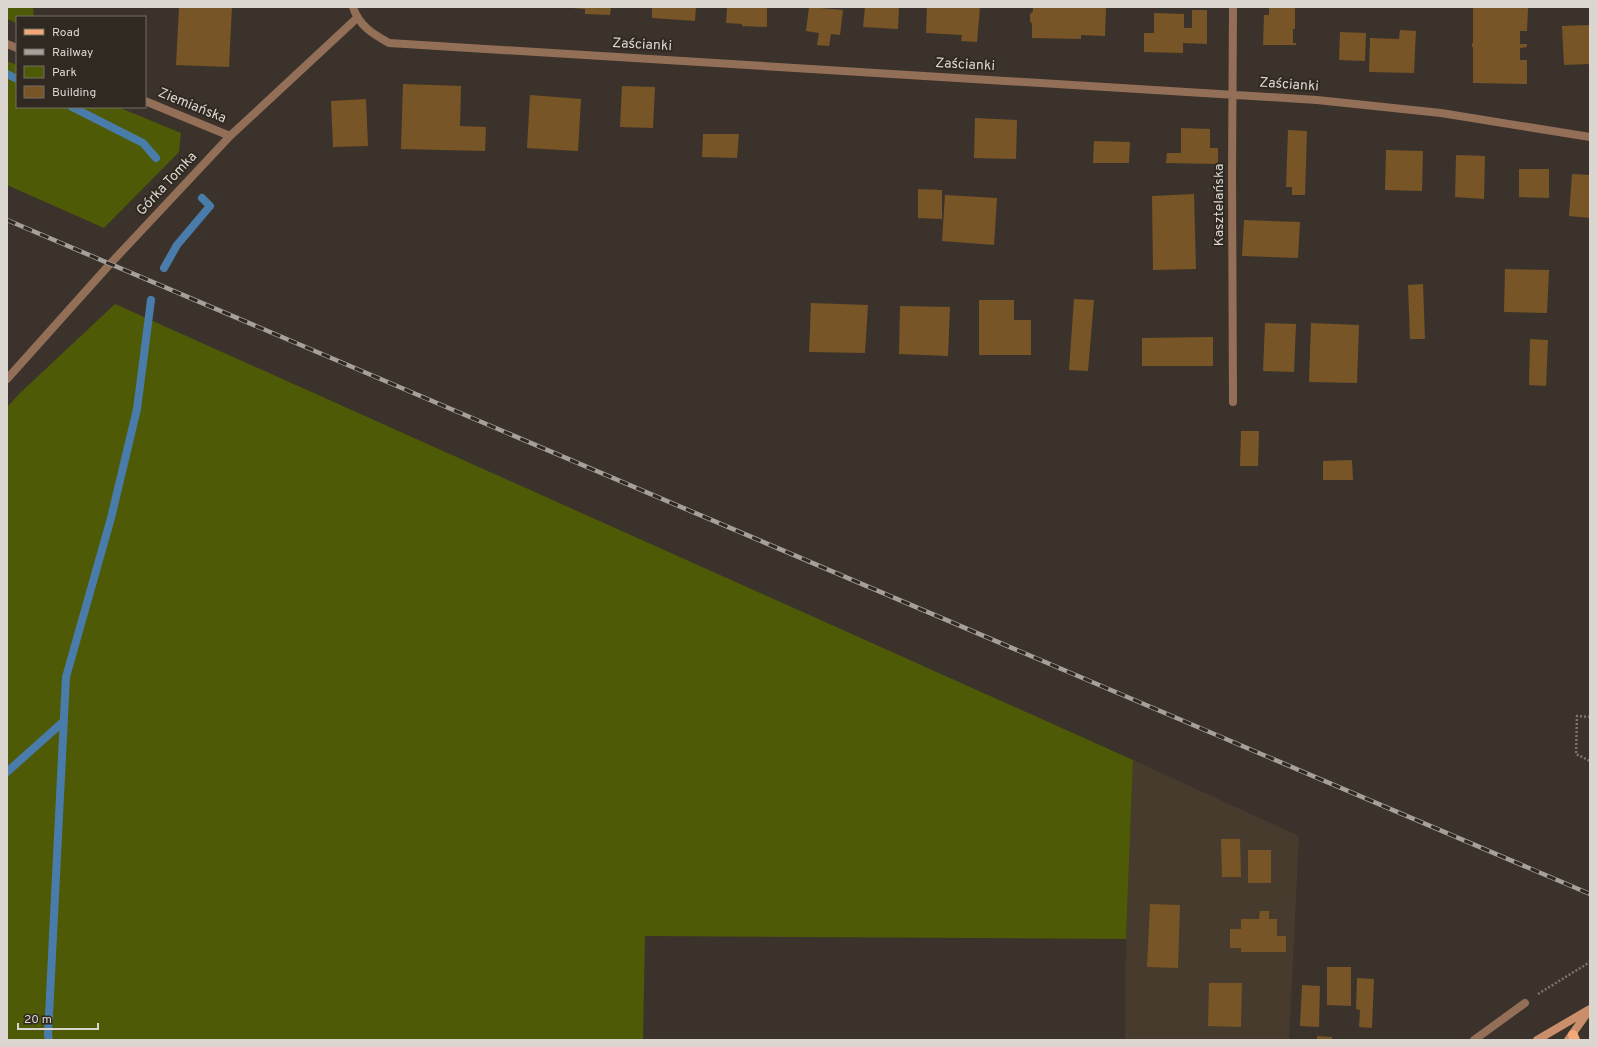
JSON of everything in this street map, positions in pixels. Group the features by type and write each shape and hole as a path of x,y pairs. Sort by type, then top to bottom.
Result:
{"street":[{"name":"Zaścianki","path":"353,7 357,18 372,34 389,43 1233,94 1341,102 1441,113 1590,137"},
{"name":"Kasztelańska","path":"1233,7 1233,402"},
{"name":"Górka Tomka","path":"7,379 110,264 230,136 357,18"},
{"name":"Ziemiańska","path":"146,101 230,136"},
{"path":"1474,1040 1525,1003"},
{"path":"1572,1038 1590,1009"},
{"path":"1536,1040 1590,1009"}],"path":[{"path":"1590,717 1577,716 1576,754 1590,761"},
{"path":"1525,1003 1590,962"}],"shaded area":[{"path":"1133,760 1299,836 1289,1040 1125,1040 1126,939"}],"green space":[{"path":"7,7 33,7 34,16 16,16 16,23 7,19"},
{"path":"7,61 16,65 16,108 120,108 181,133 179,152 104,228 7,185"},
{"path":"115,304 1133,760 1126,939 645,936 643,1040 7,1040 7,407"}],"building":[{"path":"179,7 232,7 229,67 176,65"},
{"path":"572,7 611,7 610,15 585,14 585,9"},
{"path":"652,7 696,7 695,21 652,18"},
{"path":"727,7 767,7 767,27 742,26 742,24 726,23"},
{"path":"809,7 843,10 840,35 831,34 829,46 817,45 819,33 806,31"},
{"path":"865,7 899,7 898,29 863,27"},
{"path":"927,7 980,7 977,42 961,41 962,35 926,33"},
{"path":"1033,7 1106,7 1105,36 1081,35 1081,39 1032,38 1030,14 1033,11"},
{"path":"1269,7 1295,7 1295,29 1293,29 1293,43 1296,43 1296,45 1263,45 1264,15 1269,15"},
{"path":"1473,7 1528,8 1527,31 1520,31 1520,44 1527,44 1527,47 1520,48 1520,60 1527,60 1527,84 1473,83"},
{"path":"1192,10 1207,10 1207,44 1183,43 1183,53 1144,52 1144,33 1154,33 1154,13 1184,14 1184,28 1192,28"},
{"path":"1590,25 1590,64 1564,65 1562,26"},
{"path":"1400,30 1416,31 1414,73 1369,72 1370,38 1399,39"},
{"path":"1340,32 1366,33 1365,61 1339,60"},
{"path":"403,84 461,86 460,126 486,127 485,151 401,149"},
{"path":"622,86 655,87 653,128 620,127"},
{"path":"530,95 581,99 578,151 527,148"},
{"path":"366,99 368,146 333,147 331,101"},
{"path":"975,118 1017,120 1016,159 974,158"},
{"path":"1181,128 1210,129 1210,148 1218,148 1218,164 1166,163 1167,153 1181,153"},
{"path":"1288,130 1307,131 1305,195 1292,195 1292,187 1286,187"},
{"path":"703,134 739,134 737,158 702,157"},
{"path":"1094,141 1130,142 1129,163 1093,163"},
{"path":"1386,150 1423,151 1422,191 1385,190"},
{"path":"1456,155 1485,156 1484,199 1455,197"},
{"path":"1519,169 1549,169 1549,198 1519,197"},
{"path":"1572,174 1590,175 1590,218 1569,216"},
{"path":"918,189 942,190 942,219 918,218"},
{"path":"1194,194 1196,269 1153,270 1152,196"},
{"path":"945,195 997,198 994,245 942,241"},
{"path":"1244,220 1300,222 1298,258 1242,256"},
{"path":"1505,269 1549,270 1547,313 1504,312"},
{"path":"1423,284 1425,339 1410,339 1408,285"},
{"path":"1074,299 1094,300 1088,371 1069,370"},
{"path":"979,300 1014,300 1014,320 1031,320 1031,355 979,355"},
{"path":"811,303 868,305 865,353 809,352"},
{"path":"900,306 950,307 948,356 899,354"},
{"path":"1265,323 1296,324 1294,372 1263,371"},
{"path":"1311,323 1359,325 1357,383 1309,382"},
{"path":"1213,337 1213,366 1142,366 1142,338"},
{"path":"1530,339 1548,340 1546,386 1529,385"},
{"path":"1241,431 1259,431 1258,466 1240,466"},
{"path":"1352,460 1353,480 1323,480 1323,461"},
{"path":"1221,839 1240,839 1241,877 1222,877"},
{"path":"1248,850 1271,850 1271,883 1248,883"},
{"path":"1150,904 1180,905 1178,968 1147,967"},
{"path":"1260,911 1269,911 1269,919 1277,919 1277,936 1286,936 1286,952 1241,952 1241,948 1230,948 1230,929 1241,929 1241,919 1259,919"},
{"path":"1327,967 1351,967 1351,1006 1327,1005"},
{"path":"1357,978 1374,979 1372,1028 1359,1027 1360,1010 1356,1009"},
{"path":"1209,983 1242,983 1241,1027 1208,1026"},
{"path":"1302,985 1320,986 1319,1027 1300,1026"},
{"path":"1317,1036 1332,1037 1332,1040 1317,1040"}],"waterway":[{"path":"7,74 16,78"},
{"path":"74,108 143,143 156,158"},
{"path":"164,268 177,245 210,206 202,198"},
{"path":"49,1040 48,1035 66,677 111,518 137,409 151,300"},
{"path":"7,772 64,721"}],"railway":[{"path":"7,220 1590,894"}]}
